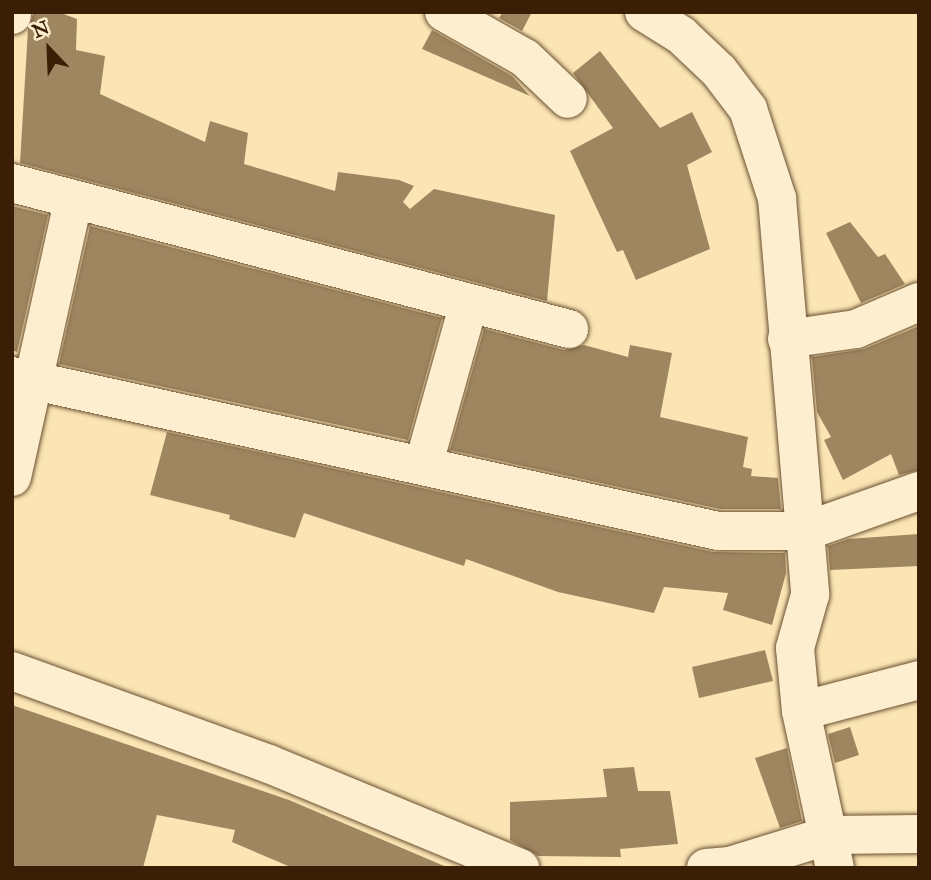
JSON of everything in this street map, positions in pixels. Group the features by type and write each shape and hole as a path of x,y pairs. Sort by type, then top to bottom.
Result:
{"street":[{"path":"444,12 525,58 568,99"},
{"path":"644,12 681,35 719,71 748,109 776,198 810,595 795,648 801,711 833,851"},
{"path":"12,183 569,329"},
{"path":"12,477 23,379 73,201"},
{"path":"787,339 856,329 919,302"},
{"path":"424,463 468,303"},
{"path":"23,379 424,463 718,531 806,531 919,491"},
{"path":"12,671 269,764 520,868"},
{"path":"801,711 919,680"},
{"path":"706,868 833,851 919,834"}],"building":[{"path":"34,12 58,12 77,19 76,50 105,56 100,94 205,142 210,121 248,133 244,164 335,191 338,172 399,180 414,186 403,202 410,209 434,189 555,215 547,301 20,163 28,29"},
{"path":"503,12 532,12 522,31 499,18"},
{"path":"432,30 512,76 530,96 422,49"},
{"path":"600,51 660,128 692,112 712,152 687,165 710,249 636,280 623,250 617,252 570,151 613,128 573,73"},
{"path":"12,206 48,215 17,352 12,350"},
{"path":"850,222 878,257 885,254 905,284 861,303 826,233"},
{"path":"90,226 442,318 408,440 59,364"},
{"path":"919,326 919,470 899,475 891,454 843,480 824,440 831,437 817,412 812,357 864,349"},
{"path":"484,329 564,350 584,345 628,357 630,345 672,353 660,417 748,437 743,467 752,469 751,476 778,478 781,509 720,509 450,450"},
{"path":"167,432 713,552 785,553 786,573 772,625 723,610 728,593 664,587 654,613 558,592 466,559 464,566 304,513 295,538 229,519 230,515 150,495"},
{"path":"919,534 919,566 830,570 828,546 848,539"},
{"path":"765,650 773,681 699,698 692,667"},
{"path":"12,705 289,800 449,868 293,868 232,842 235,830 157,815 143,868 12,868"},
{"path":"850,727 859,755 835,763 828,734"},
{"path":"787,748 802,821 780,828 755,758"},
{"path":"634,767 638,791 670,791 678,844 620,849 621,857 538,856 510,840 510,802 607,797 603,769"}]}
